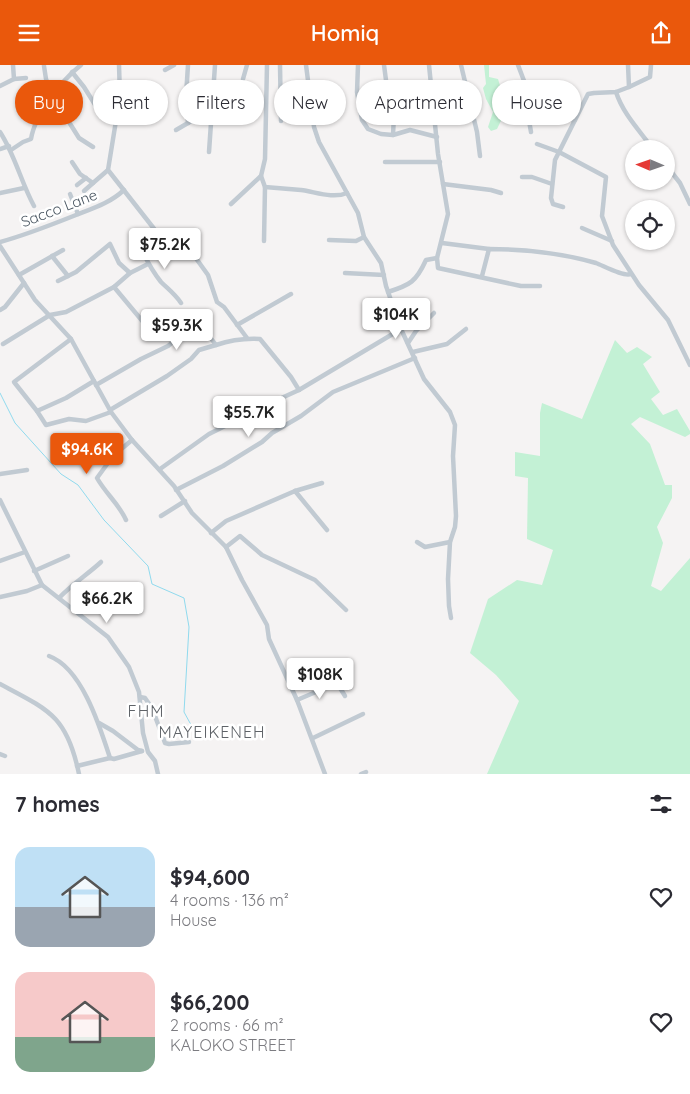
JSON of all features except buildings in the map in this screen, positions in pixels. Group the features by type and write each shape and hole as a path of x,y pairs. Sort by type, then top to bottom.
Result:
{"street":[{"path":"13,65 15,77"},
{"path":"66,80 81,65"},
{"path":"119,65 119,80"},
{"path":"165,70 174,65"},
{"path":"187,80 188,65"},
{"path":"214,80 215,65"},
{"path":"243,79 247,65"},
{"path":"264,241 265,187 261,176 265,159 268,65"},
{"path":"280,65 280,80"},
{"path":"306,65 314,127 319,142 358,213 364,237 377,254 383,267 388,293 401,329 424,379 450,412 455,425 453,456 456,516 450,542 448,605 451,619"},
{"path":"358,65 357,92 362,120 368,129 381,134 393,135 410,130 437,137"},
{"path":"384,65 389,103 394,115 393,135"},
{"path":"429,65 448,214 437,258 438,269 522,285 540,286"},
{"path":"461,65 477,132 480,156"},
{"path":"518,65 523,80"},
{"path":"628,65 629,87"},
{"path":"581,109 590,93 616,92 650,77 651,65"},
{"path":"44,66 46,80"},
{"path":"72,73 93,101"},
{"path":"0,86 15,77 26,78"},
{"path":"616,92 627,115 646,140"},
{"path":"0,149 10,148 31,139 35,125"},
{"path":"72,125 80,138 93,147"},
{"path":"84,191 108,170 115,125"},
{"path":"176,130 185,125"},
{"path":"209,153 211,125"},
{"path":"529,125 531,133"},
{"path":"563,207 552,202 552,184 555,160 572,125"},
{"path":"0,132 10,148 24,188 34,206"},
{"path":"537,144 559,151 606,177 602,215 612,241 631,274 668,320 690,365"},
{"path":"72,162 80,174 87,177 93,183"},
{"path":"385,162 440,162"},
{"path":"108,170 166,244 175,249 185,243 208,275 217,302 224,307 247,338"},
{"path":"231,204 261,176"},
{"path":"522,177 532,177 552,184"},
{"path":"675,177 690,204"},
{"path":"77,185 86,178"},
{"path":"443,185 491,190 501,193"},
{"path":"265,187 302,190 327,195 341,196 348,193"},
{"path":"0,193 24,188"},
{"name":"Sacco Lane","path":"0,242 44,228 108,202 124,190"},
{"path":"70,194 78,214"},
{"path":"582,228 612,241"},
{"path":"158,235 150,246 142,250 148,264 161,281 175,293 181,303"},
{"path":"329,240 356,241 364,237"},
{"path":"58,281 76,272 109,243 119,263 130,273"},
{"path":"442,243 489,249 551,253 607,267 626,275 631,274"},
{"path":"0,247 35,300 71,339 111,411 132,440 160,469 192,513 226,547 267,625 269,639 313,738 325,774"},
{"path":"482,276 489,249"},
{"path":"19,275 63,250"},
{"path":"52,256 68,276"},
{"path":"388,293 410,285 420,274 426,260 437,258"},
{"path":"4,344 50,315 66,311 114,287 130,273 148,264"},
{"path":"345,273 384,275"},
{"path":"0,310 5,307 24,283"},
{"path":"114,287 144,323 150,325 156,321"},
{"path":"237,325 291,294"},
{"path":"408,343 416,331 434,313"},
{"path":"36,411 66,398 168,346 178,335 195,325 203,328 216,345"},
{"path":"160,469 199,441 263,404 275,401 299,390 401,329"},
{"path":"412,352 447,344 466,329"},
{"path":"71,339 14,382 46,425 69,419 86,421 111,411 167,376 191,359 199,350 232,340 260,339 291,377 299,390"},
{"path":"176,490 223,465 262,441 334,392 415,358"},
{"path":"126,520 120,507 109,496 97,479 113,456 132,440"},
{"path":"0,474 27,470"},
{"path":"211,533 226,521 296,491 322,483"},
{"path":"296,491 327,530"},
{"path":"161,515 185,501"},
{"path":"1,502 42,585 108,637 129,667 140,697 143,733 148,752 155,761 158,774"},
{"path":"226,547 240,536 262,555 315,580 346,610"},
{"path":"417,542 426,547 450,542"},
{"path":"0,561 25,553"},
{"path":"34,571 68,557"},
{"path":"59,598 71,585 82,579 101,563"},
{"path":"0,597 27,591 42,585"},
{"path":"48,655 56,658 76,679 99,723 110,758"},
{"path":"297,700 337,683 345,696"},
{"path":"0,684 46,709 58,721 75,753 79,774"},
{"path":"140,697 145,698 152,708 165,743 189,741"},
{"path":"313,738 363,714"},
{"path":"99,723 138,750 148,752"},
{"path":"77,765 110,758 114,759 142,751"}],"green space":[{"path":"484,65 489,65 489,77 498,80 492,80 492,110 483,88 486,84"},
{"path":"492,115 492,125 499,125 497,129 491,131 488,127"},
{"path":"615,340 627,353 637,347 652,357 643,364 660,392 651,399 663,415 677,409 690,431 690,434 685,437 640,417 631,424 650,444 665,485 672,485 672,498 657,527 663,543 651,586 661,591 690,558 690,774 487,774 519,701 496,675 470,653 488,599 517,580 542,585 553,550 527,539 528,478 515,476 515,452 540,456 540,413 542,403 582,419"}],"waterway":[{"path":"0,393 15,423 61,474 78,485 104,520 148,566 152,584 184,598 189,627 184,712 194,727"}],"district":[{"name":"FHM","path":"146,711"},
{"name":"MAYEIKENEH","path":"212,732"}]}
